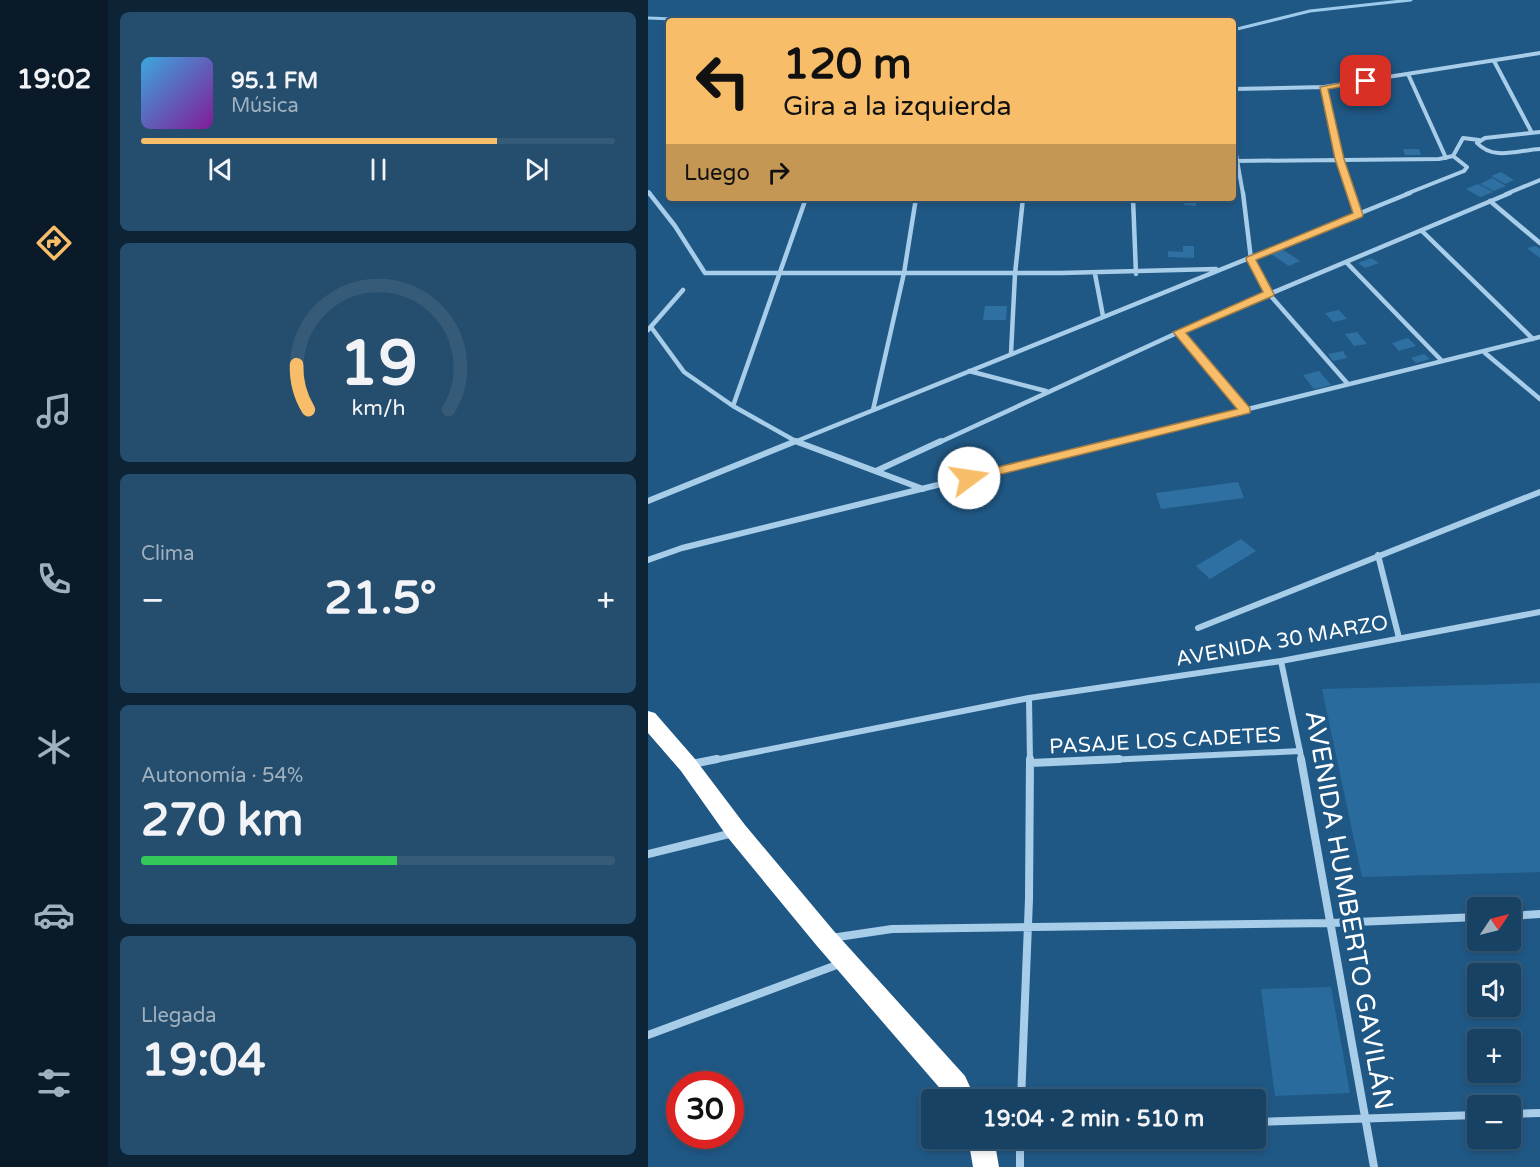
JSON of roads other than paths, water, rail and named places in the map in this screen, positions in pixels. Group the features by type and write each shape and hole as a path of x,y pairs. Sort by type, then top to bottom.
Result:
{"highway":[{"path":"648,719 688,765 737,832 845,962 958,1089"},
{"path":"983,1149 986,1167"}],"street":[{"path":"1236,89 1324,87 1540,53"},
{"path":"1494,61 1532,133"},
{"path":"1408,74 1446,158"},
{"path":"1324,87 1340,159 1358,215"},
{"path":"1347,384 1269,294 1251,259 1236,161 1446,158 1453,156 1463,138 1478,141 1540,132"},
{"path":"1478,141 1485,150 1493,153 1540,149"},
{"path":"648,501 1011,352 1251,259 1464,171 1467,167 1465,164 1453,156"},
{"path":"876,471 1179,332 1540,180"},
{"path":"648,192 680,233 705,273 780,275 1137,274 1223,269"},
{"path":"733,406 805,201"},
{"path":"873,410 904,273 915,201"},
{"path":"1011,352 1015,274 1023,201"},
{"path":"1133,201 1137,274"},
{"path":"1490,201 1540,243"},
{"path":"1422,231 1537,338"},
{"path":"1346,262 1442,361"},
{"path":"1095,274 1103,316"},
{"path":"683,290 650,329 684,372 733,406 795,441 923,489"},
{"path":"1179,332 1245,410"},
{"path":"648,560 682,548 1537,338"},
{"path":"1485,352 1540,399"},
{"path":"969,370 1047,392"},
{"path":"1198,628 1540,492"},
{"path":"648,495 656,498"},
{"path":"1378,555 1399,638"},
{"name":"AVENIDA 30 MARZO","path":"688,765 1029,698 1281,661 1540,612"},
{"name":"AVENIDA HUMBERTO GAVILÁN","path":"1281,661 1300,751 1374,1167"},
{"path":"1022,1089 1029,927 1031,763 1029,698"},
{"name":"PASAJE LOS CADETES","path":"1031,763 1300,751"},
{"path":"648,854 737,832"},
{"path":"1521,915 1540,914"},
{"path":"825,938 892,929 1330,923 1467,917"},
{"path":"648,1035 845,962"},
{"path":"1521,1114 1540,1113"},
{"path":"1266,1122 1467,1116"},
{"path":"1020,1149 1020,1167"}],"waterway":[{"path":"1236,29 1310,11 1411,0"},
{"path":"648,18 666,19"}]}
